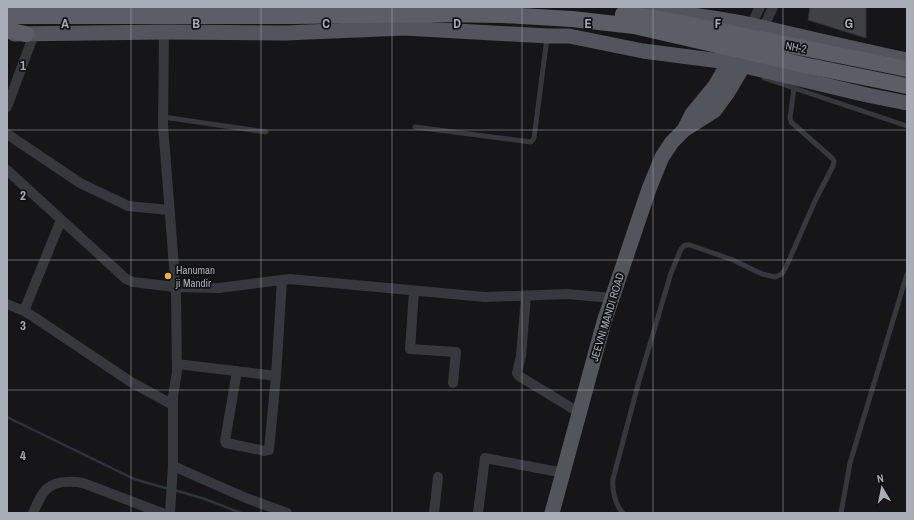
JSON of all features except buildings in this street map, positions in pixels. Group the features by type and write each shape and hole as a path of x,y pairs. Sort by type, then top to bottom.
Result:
{"highway":[{"path":"548,7 660,19 684,31"},
{"path":"7,16 294,16 437,14 503,15 572,20 684,31 804,64 907,86"},
{"path":"7,30 30,34"},
{"name":"NH-2","path":"684,31 802,42 907,69"}],"main road":[{"path":"628,7 706,17 757,27 802,42 848,48 907,60"},
{"path":"696,58 706,17"},
{"name":"JEEVNI MANDI ROAD","path":"552,513 604,322 648,189 662,157 672,142 684,130 692,114 715,86 742,68 757,27"},
{"path":"7,34 285,32 404,28 569,36 643,51 696,58 742,68 791,82 907,103"},
{"path":"791,82 802,42"}],"street":[{"path":"757,27 760,7"},
{"path":"757,27 773,7"},
{"path":"164,32 163,117 175,287 176,364 173,405 173,466 170,513"},
{"path":"7,107 30,34"},
{"path":"7,134 80,183 117,201 128,206 169,210"},
{"path":"7,170 129,281 175,287 219,288 290,279 485,297 567,294 612,298"},
{"path":"24,311 61,220"},
{"path":"237,371 225,442 265,451 269,450 276,376 282,280"},
{"path":"414,291 410,349 456,352 454,383"},
{"path":"526,296 517,373 541,391 580,413"},
{"path":"7,304 24,311 132,382 173,405"},
{"path":"176,364 276,376"},
{"path":"478,513 485,458 564,473"},
{"path":"173,466 246,498 287,513"},
{"path":"434,513 438,477"},
{"path":"33,513 46,489 51,485 74,481 162,513"}],"lane":[{"path":"415,127 532,142 534,138 548,36"},
{"path":"760,76 791,82 907,126"},
{"path":"623,513 619,510 614,494 613,480 639,381 669,280 681,249 690,244 732,260 762,274 775,277 782,274 815,201 833,166 834,161 832,158 791,122 791,82"},
{"path":"163,117 266,132"},
{"path":"841,513 850,463 907,274"}],"waterway":[{"path":"7,417 134,479 169,489"},
{"path":"174,490 205,499 241,513"}],"place":[{"name":"Hanuman ji Mandir","path":"168,276"}]}
